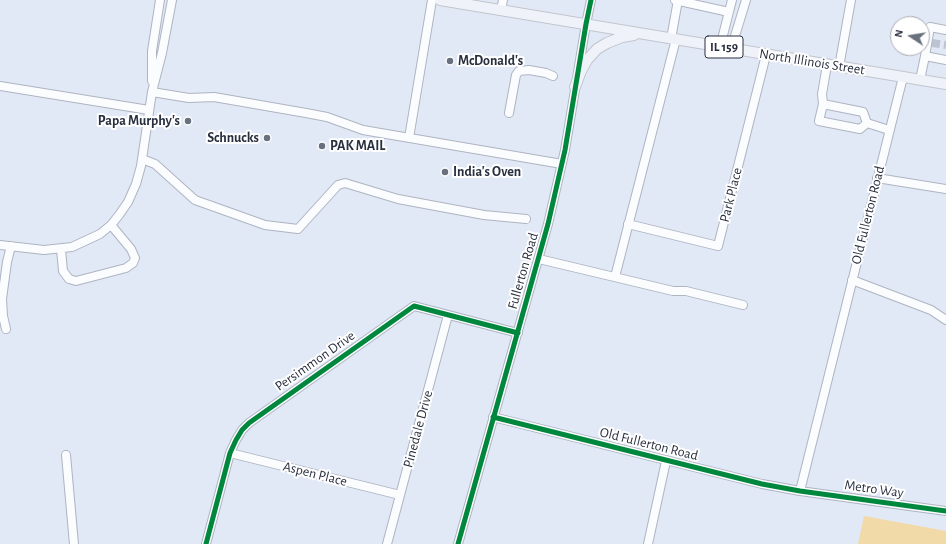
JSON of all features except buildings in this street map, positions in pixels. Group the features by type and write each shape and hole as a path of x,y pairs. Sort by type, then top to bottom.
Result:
{"main road":[{"name":"North Illinois Street","path":"440,0 502,5 586,24 946,84"},
{"path":"576,87 581,71 587,60 597,49 622,37 643,34"}],"street":[{"path":"152,92 152,51 160,0"},
{"path":"0,245 44,250 61,249 72,247 88,240 100,234 112,225 128,202 136,184 142,160 152,92 162,53 172,0"},
{"path":"409,138 432,0"},
{"name":"Fullerton Road","path":"458,544 539,259 562,164 591,0"},
{"path":"615,277 674,39 677,0 729,12"},
{"path":"720,47 732,0"},
{"path":"731,49 746,0"},
{"path":"839,66 851,0"},
{"path":"930,27 946,28"},
{"name":"Park Place","path":"628,224 718,246 766,55"},
{"path":"920,80 925,56 946,60"},
{"path":"827,64 822,94 823,104 819,121 860,129 867,123"},
{"path":"509,113 516,75 519,71 530,70 553,76"},
{"name":"Old Fullerton Road","path":"493,417 666,461 800,491 903,77"},
{"path":"0,86 149,110"},
{"path":"152,92 189,98 214,97 313,114 327,117 363,130 562,164"},
{"path":"823,104 862,112 867,123 889,130"},
{"path":"142,160 155,164 195,200 265,225 298,229 338,185 346,183 398,199 484,215 526,220"},
{"path":"877,178 946,189"},
{"path":"61,249 63,271 69,279 76,281 126,268 133,263 135,258 112,225"},
{"path":"6,330 2,300 7,262 11,246"},
{"path":"539,259 673,291 686,291 743,305"},
{"path":"852,280 931,310 946,320"},
{"name":"Persimmon Drive","path":"206,544 230,454 236,440 249,423 414,306 518,333"},
{"name":"Pinedale Drive","path":"388,544 448,315"},
{"name":"Aspen Place","path":"230,454 400,495"},
{"path":"66,455 74,544"},
{"path":"648,544 666,461"},
{"name":"Metro Way","path":"800,491 946,511"}],"shaded area":[{"path":"864,516 946,531 946,544 858,544"}],"tunnel":[{"path":"932,43 946,45"}],"cycle path":[{"path":"458,544 548,224 565,150 591,0"},
{"path":"206,544 230,453 242,430 249,423 414,306 518,333"},
{"path":"493,417 762,484 800,491 946,511"}],"place":[{"name":"McDonald's","path":"450,61"},
{"name":"Papa Murphy's","path":"188,121"},
{"name":"Schnucks","path":"267,138"},
{"name":"PAK MAIL","path":"322,146"},
{"name":"India's Oven","path":"445,172"}]}
